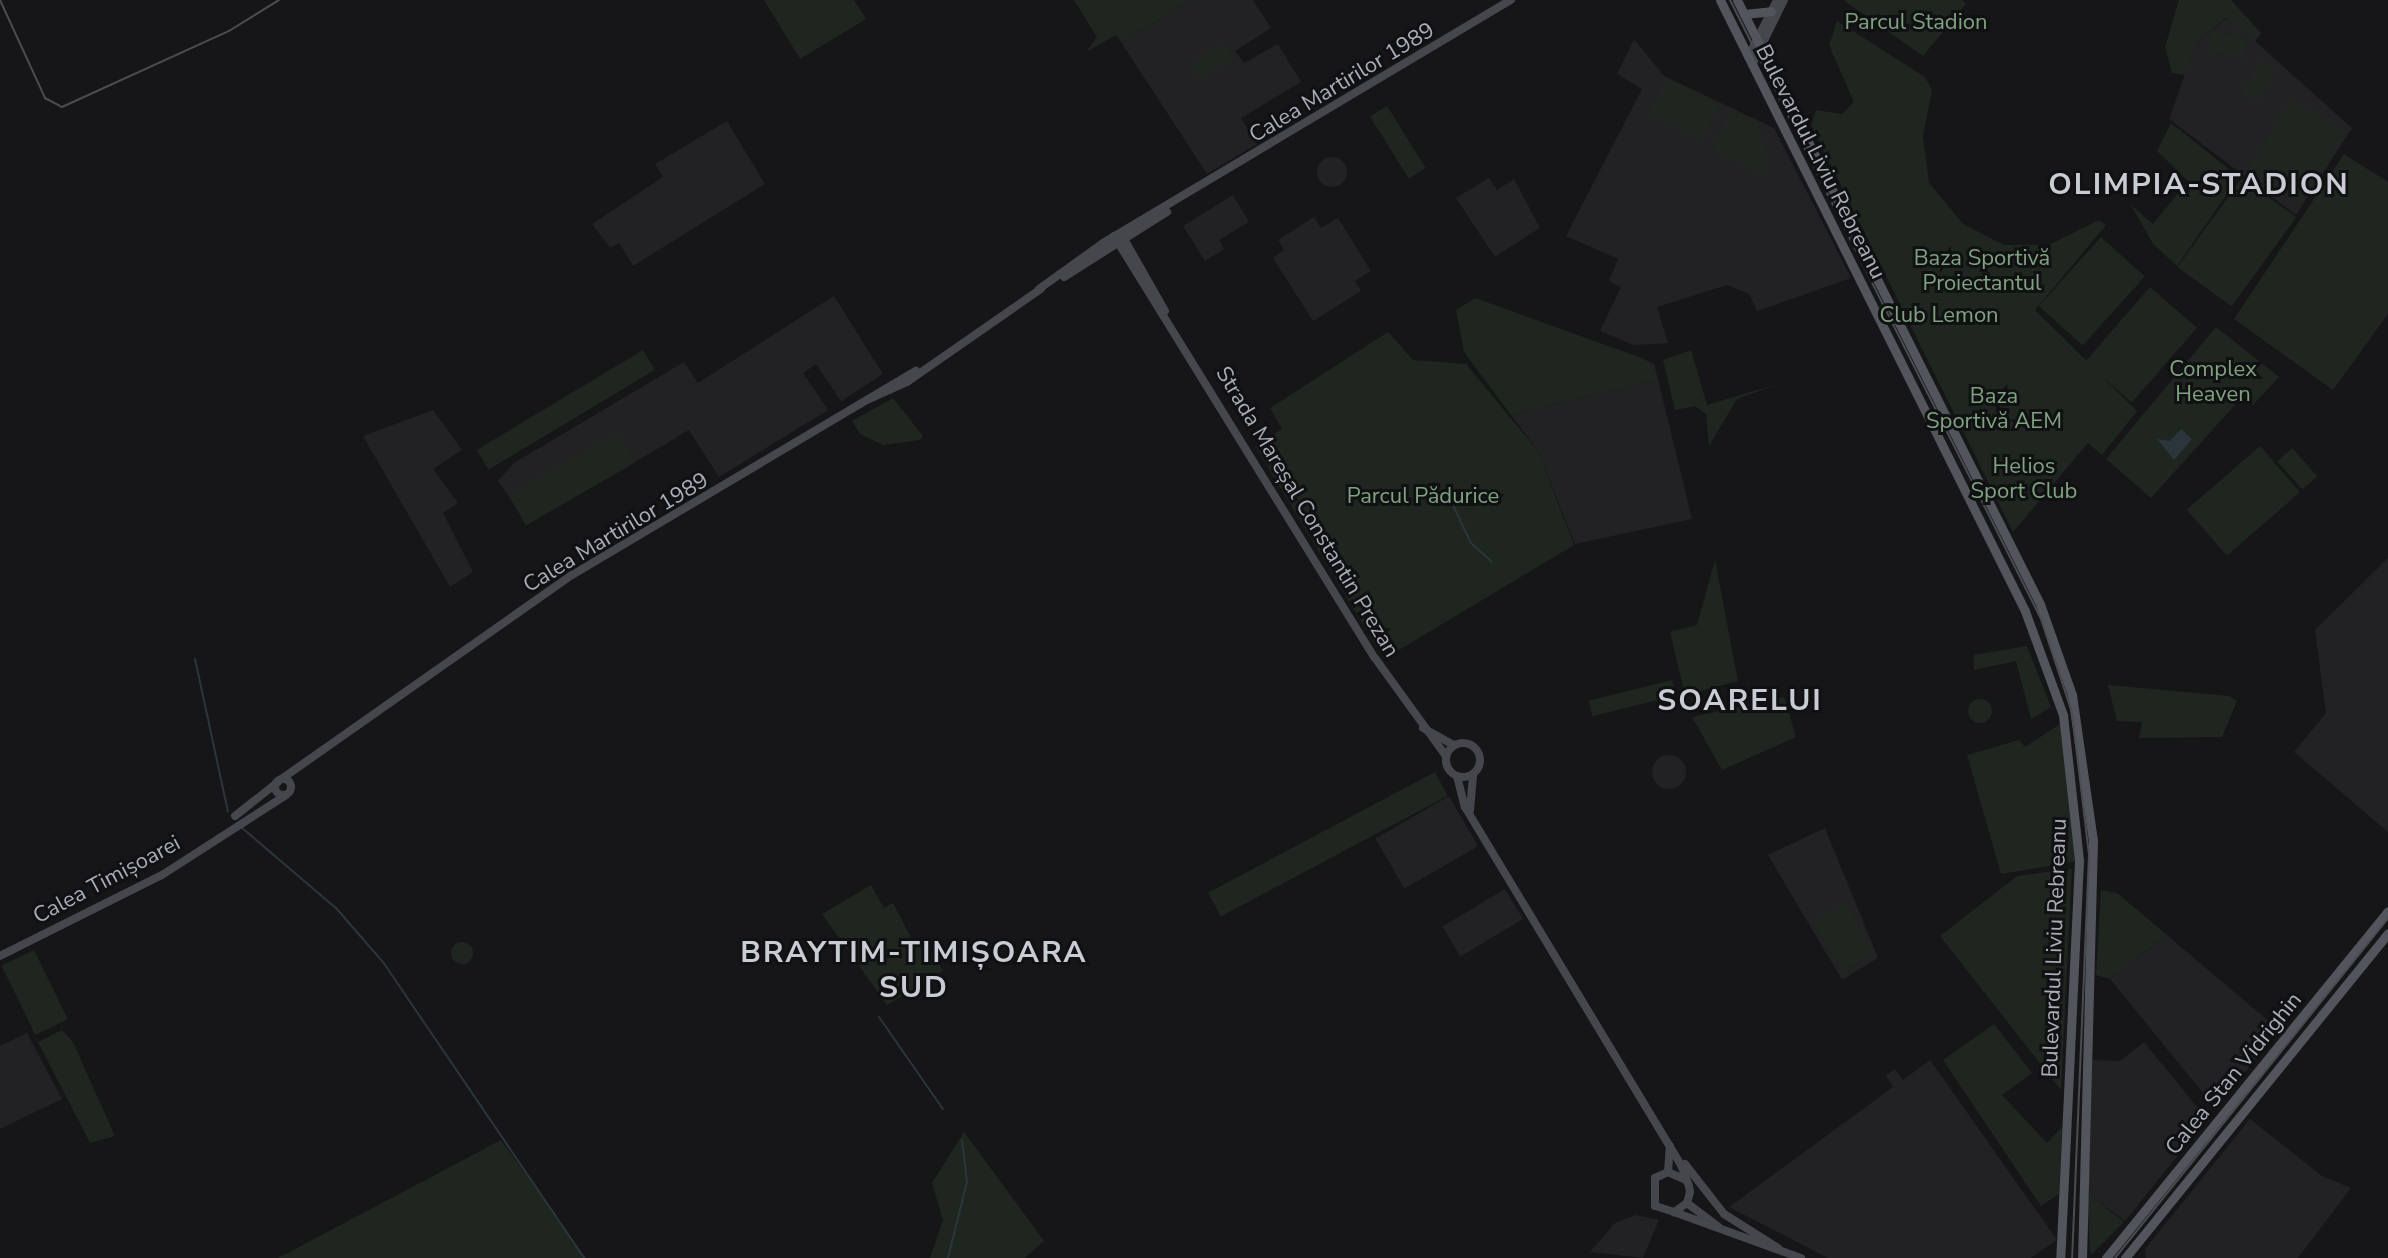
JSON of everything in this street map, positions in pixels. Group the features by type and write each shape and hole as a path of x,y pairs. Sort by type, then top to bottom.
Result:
{"main road":[{"name":"Calea Martirilor 1989","path":"226,826 279,781 572,575 916,371 1190,194 1511,0"},
{"name":"Bulevardul Liviu Rebreanu","path":"1720,0 2025,611 2063,715 2079,861 2060,1258"},
{"name":"Bulevardul Liviu Rebreanu","path":"1737,0 2040,604 2072,695 2093,840 2082,1258"},
{"path":"1759,43 1777,0"},
{"path":"1750,61 1784,0"},
{"path":"1744,14 1771,11"},
{"name":"Strada Mareșal Constantin Prezan","path":"1120,238 1423,728 1446,756 1457,776"},
{"name":"Strada Mareșal Constantin Prezan","path":"1423,728 1454,745 1478,751 1473,774"},
{"path":"1446,756 1454,745"},
{"name":"Calea Martirilor 1989","path":"226,826 288,792 308,762"},
{"path":"1470,810 1473,774 1457,776 1470,810 1670,1143 1714,1205 1778,1248"},
{"path":"279,781 277,791 288,792"},
{"name":"Calea Timișoarei","path":"0,953 162,875 226,826"},
{"name":"Calea Stan Vidrighin","path":"2106,1258 2388,911"},
{"name":"Calea Stan Vidrighin","path":"2125,1258 2388,933"},
{"path":"1668,1172 1670,1143"},
{"path":"1670,1143 1686,1180 1687,1203"},
{"path":"1686,1180 1668,1172 1655,1178 1650,1195 1662,1210 1719,1227 1801,1258"},
{"path":"1674,1212 1687,1203"},
{"path":"1687,1203 1719,1227"}],"shaded area":[{"path":"1192,0 1253,0 1271,28 1235,51 1244,63 1278,44 1301,82 1241,118 1257,144 1207,174 1121,42"},
{"path":"2228,17 2352,128 2296,215 2169,119 2196,43"},
{"path":"1634,39 1664,76 1774,128 1851,278 1757,311 1749,294 1727,285 1657,307 1668,343 1634,345 1600,331 1621,287 1609,281 1618,259 1566,236 1642,89 1617,74"},
{"path":"727,121 765,184 633,266 619,243 610,248 592,224 663,177 655,164"},
{"path":"1332,157 1343,161 1347,172 1343,183 1332,187 1321,183 1317,172 1321,161"},
{"path":"1489,178 1497,190 1514,179 1540,228 1495,257 1456,198"},
{"path":"1233,195 1249,222 1219,240 1224,249 1205,261 1183,226"},
{"path":"1314,217 1321,228 1338,218 1371,271 1355,281 1361,291 1313,321 1273,258 1284,250 1278,240"},
{"path":"834,296 883,374 841,401 816,364 803,373 828,410 719,477 689,430 635,462 618,434 510,498 498,481 514,463 684,362 698,383"},
{"path":"1658,379 1692,519 1575,544 1538,451 1511,415"},
{"path":"433,410 462,450 433,469 458,503 443,513 473,572 450,587 363,436"},
{"path":"2181,429 2192,439 2174,460 2157,439 2170,441"},
{"path":"2388,558 2388,832 2294,752 2326,713 2315,630"},
{"path":"1669,755 1681,760 1686,772 1681,784 1669,789 1657,784 1652,772 1657,760"},
{"path":"1449,796 1478,846 1404,889 1375,838"},
{"path":"1825,828 1878,958 1842,980 1768,855"},
{"path":"1505,889 1523,919 1460,957 1442,927"},
{"path":"2167,935 2279,1030 2216,1109 2110,979"},
{"path":"27,1033 62,1099 0,1129 0,1046"},
{"path":"2144,1042 2207,1119 2125,1221 2086,1193 2091,1060 2120,1061"},
{"path":"1930,1060 2057,1240 2031,1258 1828,1258 1729,1207 1893,1087 1886,1076 1895,1069 1903,1080"},
{"path":"2250,1119 2322,1176 2351,1188 2298,1258 2146,1258 2145,1249"},
{"path":"1636,1215 1659,1220 1643,1258 1590,1252 1615,1223"}],"green space":[{"path":"764,0 854,0 866,19 800,59"},
{"path":"1074,0 1192,0 1121,42 1116,35 1086,52 1097,37"},
{"name":"Parcul Stadion","path":"1843,0 1962,0 1966,4 1923,56"},
{"path":"2179,0 2231,0 2261,33 2255,42 2227,17 2196,43 2185,75 2172,73 2165,47"},
{"path":"1837,21 1925,77 1932,90 1923,136 1929,183 1963,224 2004,245 2049,245 2099,220 2106,225 2035,310 2137,411 2102,455 2088,443 2013,532 1811,125 1816,110 1842,114 1854,102 1829,45"},
{"path":"2213,31 2247,40 2242,58 2208,49"},
{"path":"1223,43 1233,59 1201,79 1191,63"},
{"path":"2260,61 2276,70 2258,102 2242,93"},
{"path":"1667,78 1719,104 1701,140 1649,114"},
{"path":"2293,99 2346,133 2301,203 2248,169"},
{"path":"1387,106 1426,168 1409,179 1370,117"},
{"path":"1730,110 1758,124 1769,160 1761,175 1713,149"},
{"path":"2171,123 2239,177 2177,266 2153,244 2131,205 2153,224 2188,181 2157,151"},
{"path":"2344,154 2388,182 2388,314 2333,390 2234,319"},
{"path":"2242,178 2296,217 2232,306 2177,267"},
{"path":"2101,237 2145,276 2083,346 2039,306"},
{"path":"2150,287 2197,328 2132,402 2085,362"},
{"path":"1475,298 1639,357 1654,364 1658,379 1511,415 1464,352 1456,310"},
{"name":"Complex Heaven","path":"2216,327 2279,377 2253,405 2243,396 2151,498 2106,459"},
{"name":"Parcul Pădurice","path":"1388,332 1413,360 1466,364 1538,451 1574,545 1384,659 1255,446 1282,429 1270,408"},
{"path":"643,350 655,370 489,470 477,450"},
{"path":"1691,350 1707,405 1781,383 1737,399 1709,446 1706,414 1695,406 1675,410 1663,360"},
{"path":"893,398 923,436 920,440 883,445 860,434 852,421"},
{"path":"618,433 635,462 526,525 509,496"},
{"path":"2260,446 2300,492 2227,556 2187,510"},
{"path":"2292,448 2317,476 2303,490 2277,461"},
{"path":"1715,560 1738,681 1685,695 1670,632 1697,625"},
{"path":"2027,646 2051,707 2031,719 2016,661 1974,670 1974,655"},
{"path":"1672,680 1676,696 1592,716 1589,701"},
{"path":"2108,685 2229,696 2237,701 2222,737 2139,738 2142,722 2117,721"},
{"path":"1784,697 1796,737 1722,770 1692,717"},
{"path":"1980,699 1988,703 1992,711 1988,719 1980,723 1972,719 1968,711 1972,703"},
{"path":"2060,724 2079,861 2001,874 1967,755 2019,740 2025,747"},
{"path":"1435,772 1448,796 1221,916 1208,893"},
{"path":"2072,869 2061,1090 1940,936 2017,876"},
{"path":"871,885 884,908 893,903 913,941 924,941 943,971 887,1005 822,914"},
{"path":"2101,890 2117,893 2167,935 2110,979 2096,975"},
{"path":"1846,904 1864,937 1832,955 1814,922"},
{"path":"1864,939 1873,954 1842,972 1833,958"},
{"path":"458,942 466,942 473,953 466,964 458,964 451,957 451,949"},
{"path":"34,950 68,1019 35,1035 2,966"},
{"path":"1994,1024 2032,1073 2002,1095 2047,1143 2062,1127 2059,1194 2041,1206 1943,1060"},
{"path":"62,1030 73,1042 115,1136 90,1143 38,1042"},
{"path":"964,1132 1044,1241 1025,1258 930,1258 943,1220 932,1183"},
{"path":"501,1140 586,1258 278,1258"},
{"path":"2087,1193 2124,1222 2092,1254 2090,1251"}],"waterway":[{"path":"1452,503 1471,543 1492,562"},
{"path":"195,659 228,811"},
{"path":"241,827 336,908 383,962 584,1258"},
{"path":"879,1017 943,1109"},
{"path":"948,1258 967,1182 962,1140"}],"tram line":[{"path":"0,0 45,98 62,107 229,31 279,0"},
{"path":"1730,0 2041,619 2072,712 2089,855 2072,1258"},
{"path":"2115,1258 2388,918"}],"district":[{"name":"OLIMPIA-STADION","path":"2199,185"},
{"name":"SOARELUI","path":"1740,701"},
{"name":"BRAYTIM-TIMIȘOARA SUD","path":"914,970"}],"park label":[{"name":"Baza Sportivă Proiectantul","path":"1982,270"},
{"name":"Club Lemon","path":"1939,316"},
{"name":"Baza Sportivă AEM","path":"1994,408"},
{"name":"Helios Sport Club","path":"2024,478"}]}
